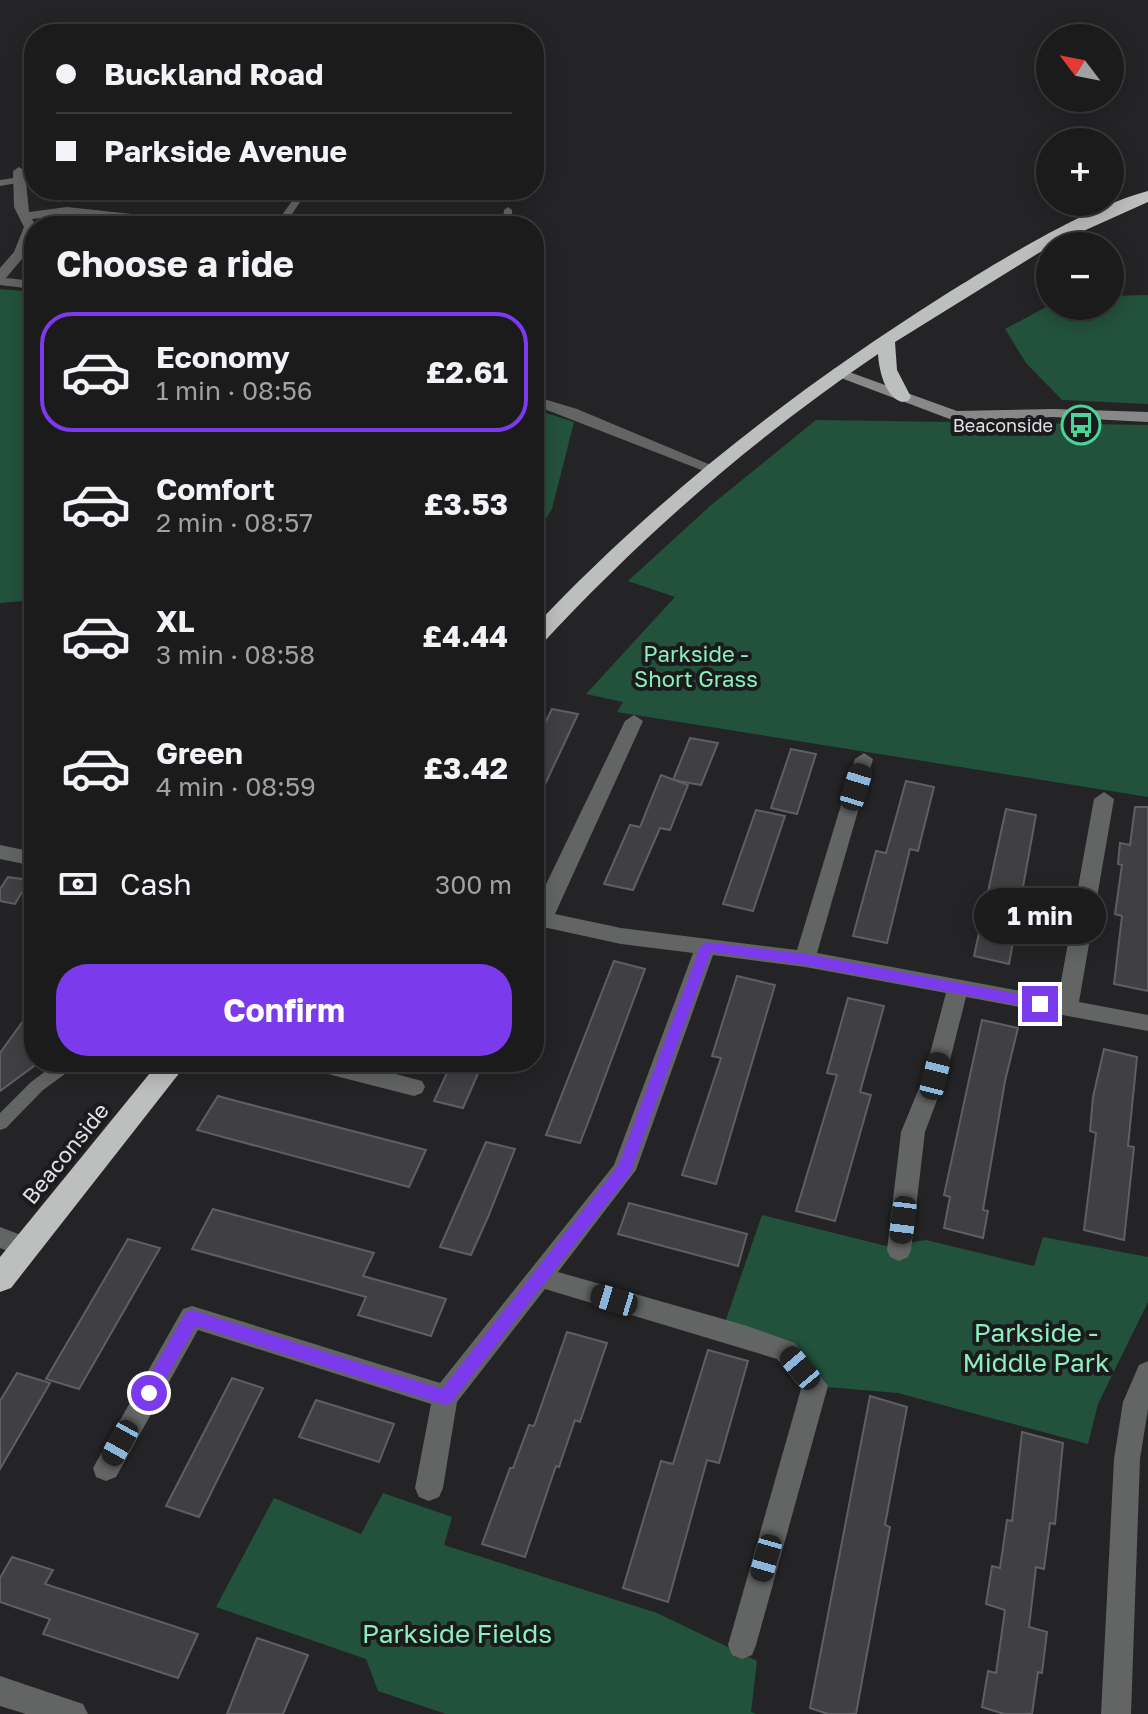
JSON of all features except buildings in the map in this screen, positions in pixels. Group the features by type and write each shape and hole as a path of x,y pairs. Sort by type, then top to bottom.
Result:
{"highway":[{"path":"544,629 593,575 710,468 838,372 980,280 1055,238 1148,196"},
{"path":"887,340 887,371 902,397"},
{"name":"Beaconside","path":"0,1279 13,1242 166,1072"}],"street":[{"path":"24,180 20,207 27,216 48,212 120,216"},
{"path":"24,246 0,278 24,283"},
{"path":"838,372 955,416 1053,413 1148,417"},
{"path":"544,403 710,468"},
{"path":"544,906 634,721"},
{"path":"805,959 864,759"},
{"path":"1067,1009 1104,799"},
{"path":"0,852 24,857"},
{"path":"544,919 621,936 805,959 1148,1023"},
{"path":"429,1488 445,1397 624,1170 706,947"},
{"path":"899,1250 913,1132 935,1076 958,988"},
{"path":"385,1072 414,1087"},
{"path":"539,1277 786,1351 815,1386 742,1645"},
{"path":"106,1468 192,1317 445,1397"},
{"path":"1116,1714 1127,1459 1136,1402 1148,1373"},
{"path":"0,1691 73,1714"}],"lane":[{"path":"0,183 24,180"},
{"path":"508,210 508,216"},
{"path":"0,1123 37,1086 56,1072"}],"green space":[{"path":"0,289 24,291 24,601 0,603"},
{"path":"1148,295 1148,404 1062,400 1026,363 1005,329 1036,312 1036,320 1124,320 1124,296"},
{"path":"544,412 574,422 552,509 544,521"},
{"name":"Parkside - Short Grass","path":"816,420 1148,425 1148,797 617,712 623,702 586,694 675,597 628,581 710,506"},
{"name":"Parkside - Middle Park","path":"762,1215 886,1246 926,1240 1034,1266 1043,1237 1148,1257 1148,1302 1098,1404 1088,1444 898,1393 815,1386 786,1351 722,1331"},
{"name":"Parkside Fields","path":"383,1493 452,1517 444,1545 657,1613 757,1661 751,1712 756,1714 446,1714 378,1691 366,1659 216,1607 274,1498 361,1534"}],"place":[{"name":"Beaconside","path":"1081,425"}],"route":[{"path":"149,1393 192,1317 445,1397 624,1170 706,947 805,959 1040,1004"}]}
